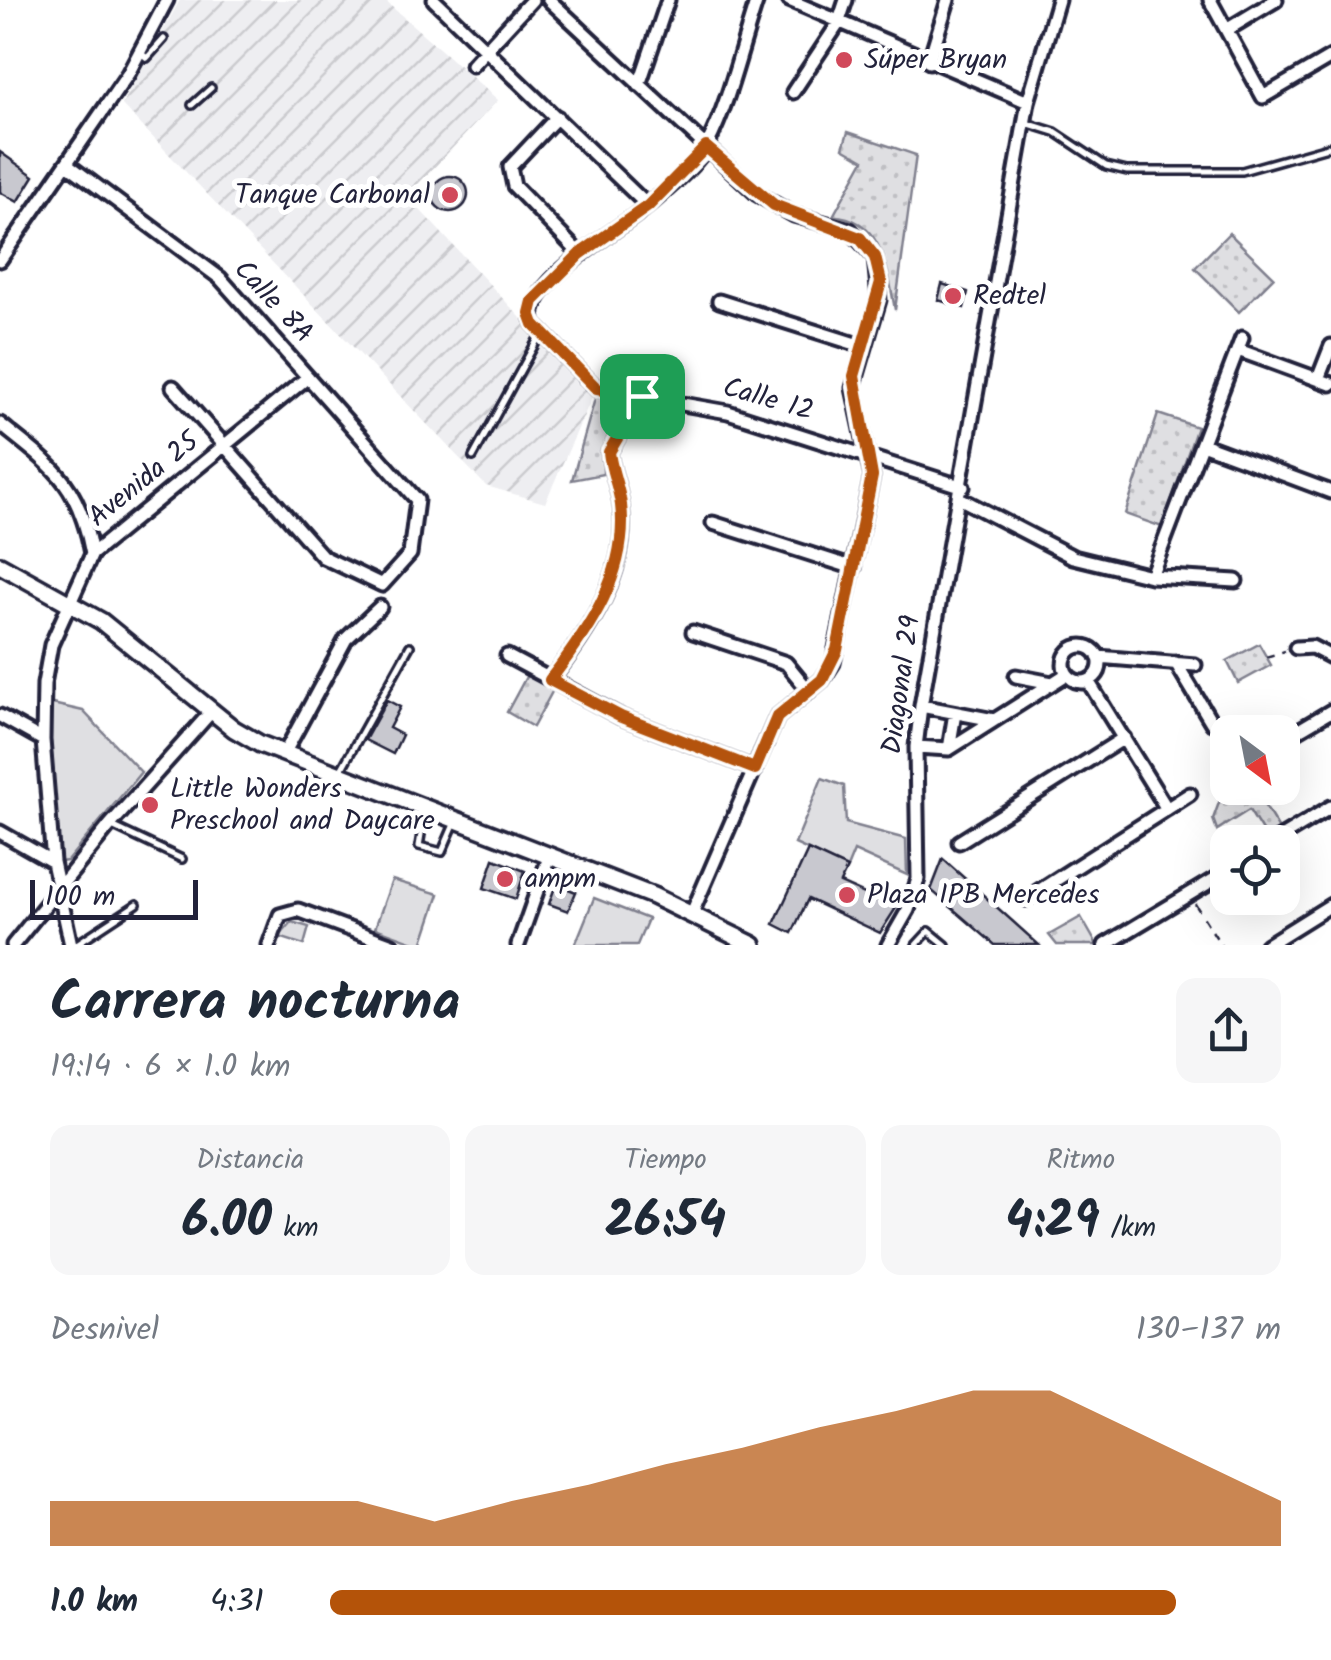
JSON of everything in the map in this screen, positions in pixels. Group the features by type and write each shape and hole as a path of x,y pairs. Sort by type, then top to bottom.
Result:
{"main road":[{"path":"0,565 100,621 234,729 284,754 692,912 753,945"}],"street":[{"path":"0,260 140,52 167,0"},
{"path":"434,0 648,206"},
{"path":"472,66 532,0"},
{"path":"549,0 774,205 850,230 875,257 881,282 853,388 871,456 872,476 833,662 809,691 777,717 692,912"},
{"path":"639,85 668,0"},
{"path":"556,117 510,166 510,176 514,186 580,254 648,206 706,147 757,0"},
{"path":"789,0 1028,102"},
{"path":"793,92 838,24 846,0"},
{"path":"930,62 948,0"},
{"name":"Diagonal 29","path":"888,945 908,910 918,879 916,747 921,706 962,493 1028,102 1058,0"},
{"path":"1210,0 1263,97 1331,57"},
{"path":"1228,29 1276,0"},
{"name":"Calle 8A","path":"67,164 220,278 417,500 410,554 386,582 376,585 323,556 228,446"},
{"name":"Calle 12","path":"580,254 533,301 530,313 542,332 597,389 728,412 871,456 962,493 1073,557 1152,576 1236,581"},
{"path":"718,301 865,347"},
{"path":"1152,576 1240,344 1325,382 1331,346"},
{"name":"Avenida 25","path":"73,945 53,862 43,740 46,664 51,644 92,554 308,377"},
{"path":"173,387 228,446"},
{"path":"550,680 588,631 605,598 622,525 609,452 642,396"},
{"path":"0,424 56,471 72,491 85,515 92,554"},
{"path":"1202,444 1331,492"},
{"path":"713,523 854,568"},
{"path":"284,754 346,639 380,608"},
{"path":"694,632 786,663 809,691"},
{"path":"1098,657 1097,674 1088,680 1076,681 1067,674 1064,663 1073,648 1085,646 1098,657 1195,665"},
{"path":"1296,648 1312,647 1331,657"},
{"path":"507,656 621,717 755,769"},
{"path":"1176,664 1210,720"},
{"path":"916,747 949,749 1067,674"},
{"path":"1016,676 1052,683"},
{"path":"1088,680 1168,809"},
{"path":"921,706 994,720"},
{"path":"1300,729 1331,710"},
{"path":"12,945 110,825 211,712"},
{"path":"949,749 956,713"},
{"path":"0,716 43,740"},
{"path":"959,842 1124,738"},
{"path":"1026,899 1190,794"},
{"path":"1300,826 1331,807"},
{"path":"0,832 53,862"},
{"path":"518,945 550,856"},
{"path":"1105,945 1210,882"},
{"path":"1266,945 1331,905"},
{"path":"269,945 273,924 280,915 298,910 392,945"}],"lane":[{"path":"140,52 148,58 164,39"},
{"path":"192,106 211,88"},
{"path":"1026,123 1055,132 1084,155 1116,170 1242,171 1331,146"},
{"path":"473,457 542,332"},
{"path":"338,774 410,646"},
{"path":"426,808 419,846 442,852 456,820"},
{"path":"110,825 182,859"},
{"path":"73,945 138,904"},
{"path":"916,945 929,932 946,945"}],"path":[{"path":"1266,656 1296,648"},
{"path":"1189,894 1221,945"}],"shaded area":[{"path":"180,0 384,0 498,100 407,196 593,395 545,503 486,486 122,105"},
{"path":"848,132 916,155 895,310 885,263 872,236 849,219 833,216 864,160 843,148"},
{"path":"1229,233 1274,277 1239,312 1195,268"},
{"path":"596,395 622,398 623,408 603,447 603,474 572,480"},
{"path":"1158,414 1197,427 1162,527 1125,514"},
{"path":"1259,644 1271,665 1238,683 1227,661"},
{"path":"527,675 553,690 533,727 507,712"},
{"path":"48,703 83,711 141,772 67,861 60,862"},
{"path":"822,778 844,786 846,823 906,839 907,875 854,851 847,868 795,844"},
{"path":"1218,805 1264,805 1276,825 1258,825 1249,810 1225,825 1215,825 1213,819"},
{"path":"392,880 439,894 422,945 375,928"},
{"path":"594,898 648,919 637,945 575,945"},
{"path":"1081,917 1097,945 1057,945 1049,935"},
{"path":"292,922 309,927 304,945 279,937"}],"building":[{"path":"0,152 34,176 18,202 0,192"},
{"name":"Tanque Carbonal","path":"450,176 463,181 468,194 463,207 450,212 437,207 432,194 437,181"},
{"name":"Redtel","path":"942,284 968,292 964,308 938,300"},
{"path":"387,700 400,707 389,728 402,735 393,754 365,740"},
{"name":"Plaza IPB Mercedes","path":"808,850 847,868 840,883 896,908 880,933 808,899 792,933 774,924"},
{"name":"ampm","path":"494,859 525,871 516,899 484,888"},
{"path":"943,859 1039,945 995,945 931,890"},
{"path":"556,884 576,892 568,911 549,904"}],"place":[{"name":"Súper Bryan","path":"844,60"},
{"name":"Tanque Carbonal","path":"450,195"},
{"name":"Redtel","path":"953,296"},
{"name":"Little Wonders Preschool and Daycare","path":"150,805"},
{"name":"ampm","path":"505,879"},
{"name":"Plaza IPB Mercedes","path":"847,895"}],"route":[{"path":"706,147 774,205 794,215 850,230 869,246 879,268 879,300 853,388 871,456 872,476 837,650 822,680 777,717 755,769 621,717 550,680 588,631 611,580 619,548 622,506 609,452 642,396 597,389 534,324 530,313 533,301 580,254 648,206 706,147"}]}
